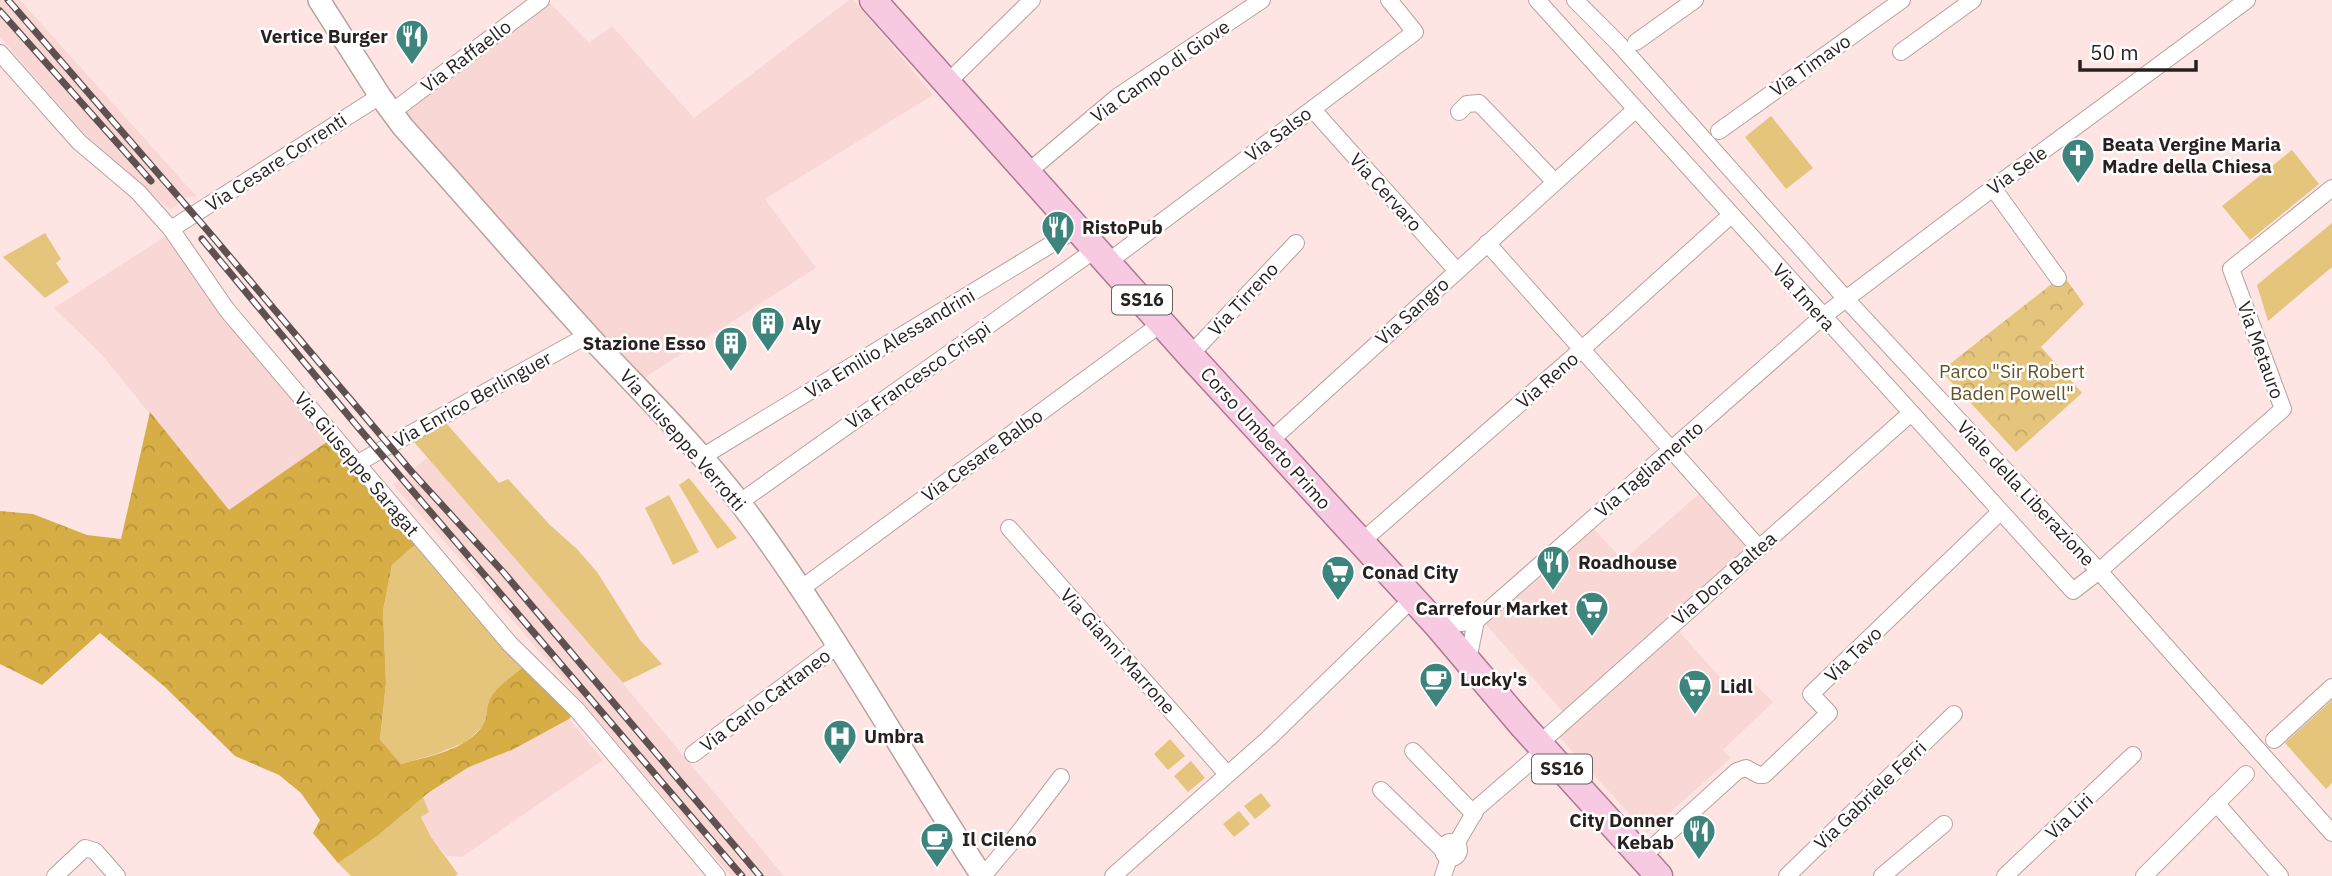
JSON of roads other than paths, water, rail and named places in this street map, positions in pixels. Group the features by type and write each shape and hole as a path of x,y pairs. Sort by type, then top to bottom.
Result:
{"main road":[{"name":"Corso Umberto Primo","path":"873,0 1190,355 1438,626 1541,747 1650,867"}],"street":[{"name":"Via Giuseppe Verrotti","path":"319,0 402,127 740,502 802,588 983,876"},
{"name":"Via Raffaello","path":"386,104 541,0"},
{"path":"947,83 1032,0"},
{"name":"Via Campo di Giove","path":"1028,172 1117,97 1262,0"},
{"name":"Via Salso","path":"1102,255 1415,32 1389,0"},
{"name":"Via Imera","path":"1537,0 2073,591"},
{"name":"Viale della Liberazione","path":"1575,0 1618,43 1846,299 2099,571 2332,833"},
{"path":"1636,42 1695,0"},
{"name":"Via Timavo","path":"1718,131 1902,0"},
{"path":"1900,52 1973,0"},
{"name":"Via Sele","path":"1822,317 2247,0"},
{"name":"Via Giuseppe Saragat","path":"0,53 79,142 138,192 171,229 227,310 356,464 510,644 585,719 717,876"},
{"path":"1459,112 1468,104 1479,103 1555,182"},
{"name":"Via Cesare Correnti","path":"171,229 386,104"},
{"name":"Via Sangro","path":"1270,441 1636,108"},
{"name":"Via Cervaro","path":"1315,112 1457,271"},
{"path":"1993,188 2058,278"},
{"name":"Via Metauro","path":"2073,591 2283,409 2231,269 2332,188"},
{"name":"Via Reno","path":"1360,543 1731,215"},
{"name":"Via Emilio Alessandrini","path":"702,457 1078,228"},
{"name":"Via Tirreno","path":"1190,355 1296,243"},
{"path":"1487,243 1759,548"},
{"name":"Via Francesco Crispi","path":"740,502 1102,255"},
{"name":"Via Tagliamento","path":"1476,621 1822,317"},
{"name":"Via Cesare Balbo","path":"802,588 1162,323"},
{"name":"Via Enrico Berlinguer","path":"356,464 588,335"},
{"name":"Via Dora Baltea","path":"1443,876 1449,850 1477,808 1759,548 1911,413"},
{"name":"Via Tavo","path":"1650,867 1737,771 1746,768 1764,775 1829,713 1811,694 2000,512"},
{"name":"Via Gianni Marrone","path":"1009,528 1227,774"},
{"path":"1113,876 1306,704 1412,599"},
{"path":"1438,626 1476,621 1468,660"},
{"name":"Via Carlo Cattaneo","path":"693,754 836,646"},
{"path":"2274,740 2332,687"},
{"name":"Via Gabriele Ferri","path":"1787,876 1954,714"},
{"path":"1413,751 1474,814"},
{"name":"Via Liri","path":"2005,876 2133,755"},
{"path":"2152,873 2246,774"},
{"path":"983,876 1010,845 1060,777"},
{"path":"1381,790 1449,850"},
{"path":"2216,803 2280,876"},
{"path":"1882,876 1944,824"},
{"path":"55,876 85,848 95,851 117,876"}],"railway":[{"path":"8,0 411,471 504,573 760,876"},
{"path":"0,11 151,181"},
{"path":"202,239 357,426 742,876"}],"place":[{"name":"Vertice Burger","path":"412,66"},
{"name":"Beata Vergine Maria Madre della Chiesa","path":"2078,185"},
{"name":"RistoPub","path":"1058,257"},
{"name":"Aly","path":"768,353"},
{"name":"Stazione Esso","path":"731,373"},
{"name":"Roadhouse","path":"1553,592"},
{"name":"Conad City","path":"1338,602"},
{"name":"Carrefour Market","path":"1592,638"},
{"name":"Lucky's","path":"1436,709"},
{"name":"Lidl","path":"1695,716"},
{"name":"Umbra","path":"840,766"},
{"name":"City Donner Kebab","path":"1699,861"},
{"name":"Il Cileno","path":"937,869"}],"park label":[{"name":"Parco \"Sir Robert Baden Powell\"","path":"2012,382"}]}
